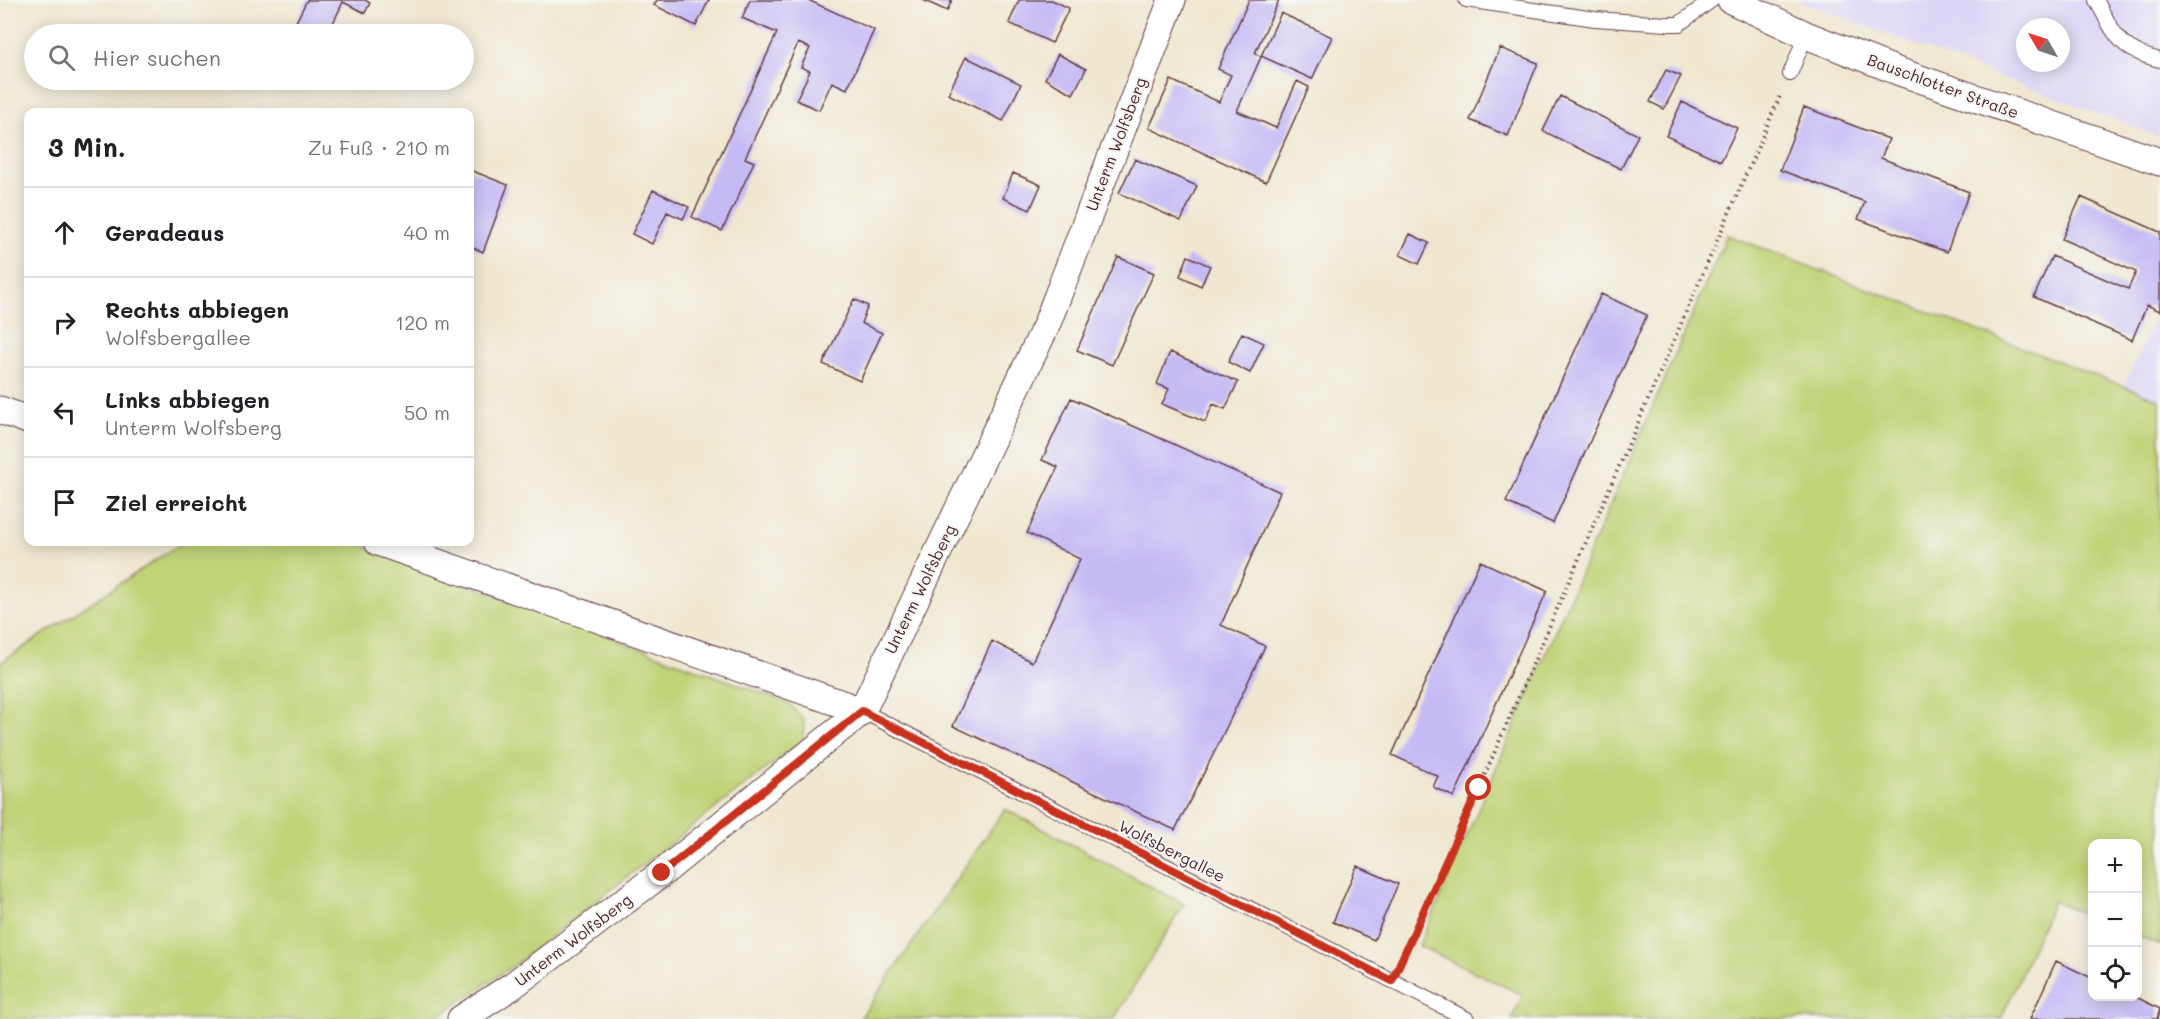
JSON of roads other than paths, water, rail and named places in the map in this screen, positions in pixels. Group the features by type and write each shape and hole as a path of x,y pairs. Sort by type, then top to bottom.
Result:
{"street":[{"name":"Unterm Wolfsberg","path":"461,1019 512,986 662,873 862,711 1046,326 1172,0"},
{"name":"Bauschlotter Straße","path":"1731,0 1806,35 1900,72 2160,162"},
{"path":"0,410 24,419"},
{"path":"389,546 862,711"}],"lane":[{"path":"1466,0 1595,19 1668,24 1678,24 1713,0"},
{"path":"2096,0 2118,41 2141,55 2160,60"},
{"path":"1790,74 1806,35"},
{"name":"Wolfsbergallee","path":"862,711 1467,1019"}]}
